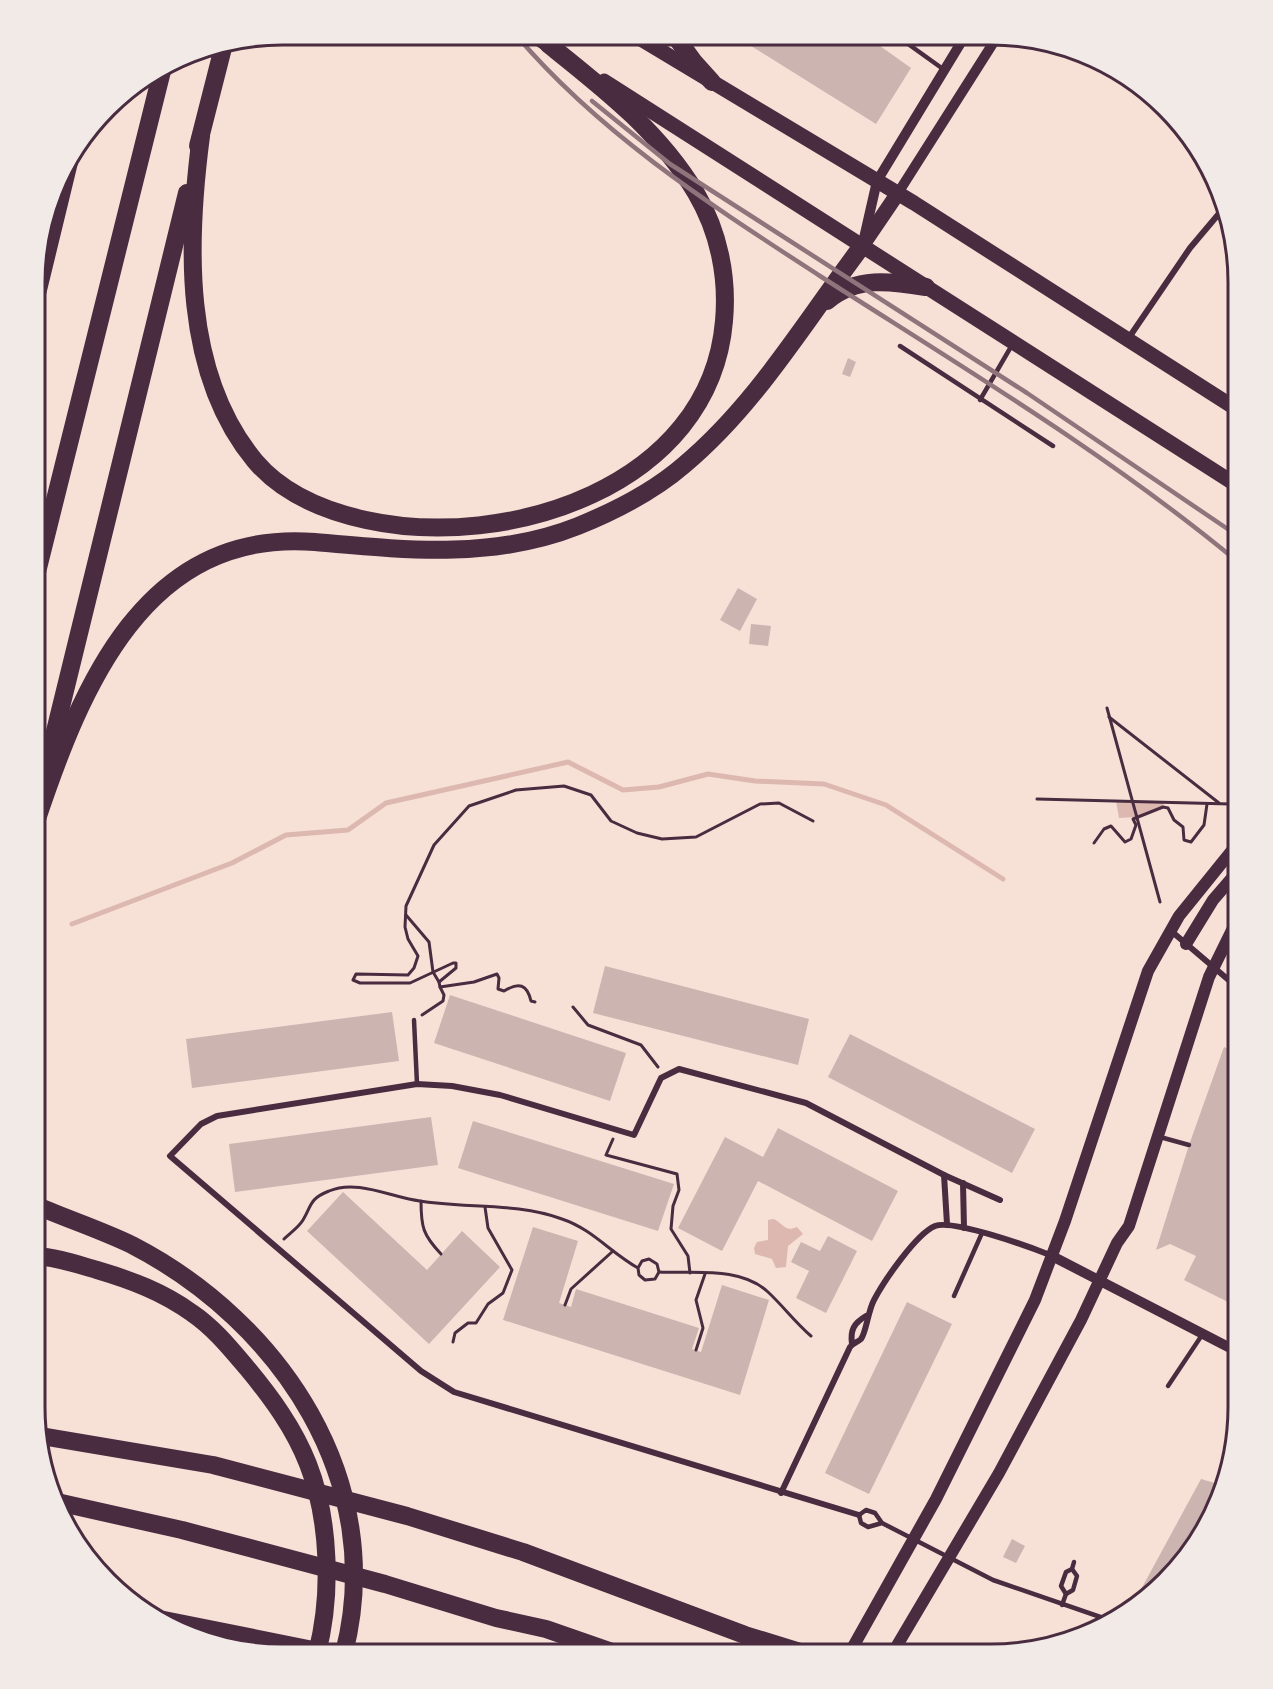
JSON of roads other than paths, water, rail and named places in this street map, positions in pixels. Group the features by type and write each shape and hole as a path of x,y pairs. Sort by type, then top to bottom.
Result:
{"highway":[{"path":"201,136 193,250 199,329 210,374 226,417 257,464 285,487 312,502 343,514 378,523 449,528 484,526 529,517 578,502 610,486 641,465 673,436 697,404 712,372 723,331 726,302 724,272 718,243 696,192 645,127 604,88 547,45"},
{"path":"681,45 693,62 712,82"},
{"path":"45,772 222,53"},
{"path":"45,540 160,79"},
{"path":"47,254 59,202"},
{"path":"45,797 66,740 100,669 143,608 162,588 188,569 222,553 270,542 313,542 419,550 483,549 543,537 577,526 653,487 700,452 731,420 862,246"},
{"path":"809,316 841,291 857,284 890,281 926,287"},
{"path":"45,1209 131,1245 167,1266 251,1332 295,1386 329,1450 340,1479 351,1527 354,1606 346,1644"},
{"path":"45,1257 66,1260 146,1286 192,1312 216,1332 267,1393 290,1428 313,1479 324,1536 327,1588 318,1644"},
{"path":"47,1437 166,1455 267,1478 407,1516 523,1552 774,1644"},
{"path":"66,1504 298,1560 385,1584 496,1618 564,1644"},
{"path":"496,1618 546,1629 589,1644"},
{"path":"188,1625 283,1644"}],"main road":[{"path":"548,45 1228,480"},
{"path":"651,45 898,193 1228,404"},
{"path":"862,246 898,193"},
{"path":"855,1644 928,1514 1035,1300 1050,1255 1065,1221 1148,971 1170,930 1228,856"},
{"path":"1186,944 1213,900 1228,883"},
{"path":"898,1644 970,1522 1081,1320 1099,1279 1129,1226 1212,966 1228,936"}],"street":[{"path":"862,246 877,181 959,45"},
{"path":"898,193 992,45"},
{"path":"1128,339 1190,248 1218,215"},
{"path":"1170,930 1228,980"},
{"path":"859,1515 454,1392 421,1371 170,1156 201,1124 217,1116 417,1084 452,1086 500,1095 634,1135 661,1078 679,1069 806,1102 944,1175 1000,1200"},
{"path":"944,1175 947,1224"},
{"path":"963,1184 964,1228"},
{"path":"852,1344 861,1339 866,1328 866,1316 875,1298 918,1240 928,1230 947,1224 1050,1255 1228,1346"},
{"path":"781,1493 852,1344 851,1333 856,1322 866,1316"}],"lane":[{"path":"910,45 943,69"},
{"path":"980,400 1013,342"},
{"path":"900,346 1053,446"},
{"path":"414,1020 417,1084"},
{"path":"1159,1137 1189,1145"},
{"path":"954,1296 982,1233"},
{"path":"1168,1386 1204,1333"},
{"path":"882,1523 868,1527 861,1523 859,1515 866,1510 875,1513 882,1523 993,1580 1101,1617"},
{"path":"1072,1569 1074,1562"},
{"path":"1062,1605 1066,1594 1073,1590 1077,1576 1072,1569"},
{"path":"1066,1594 1061,1586 1065,1572 1072,1569"}],"waterway":[{"path":"72,924 232,863 286,835 348,830 386,803 568,762 623,790 659,787 708,774 755,781 824,784 886,805 1003,879"}],"railway":[{"path":"525,45 584,105 698,195 1086,448 1189,522 1228,554"},
{"path":"592,101 670,164 1027,393 1228,529"}]}
